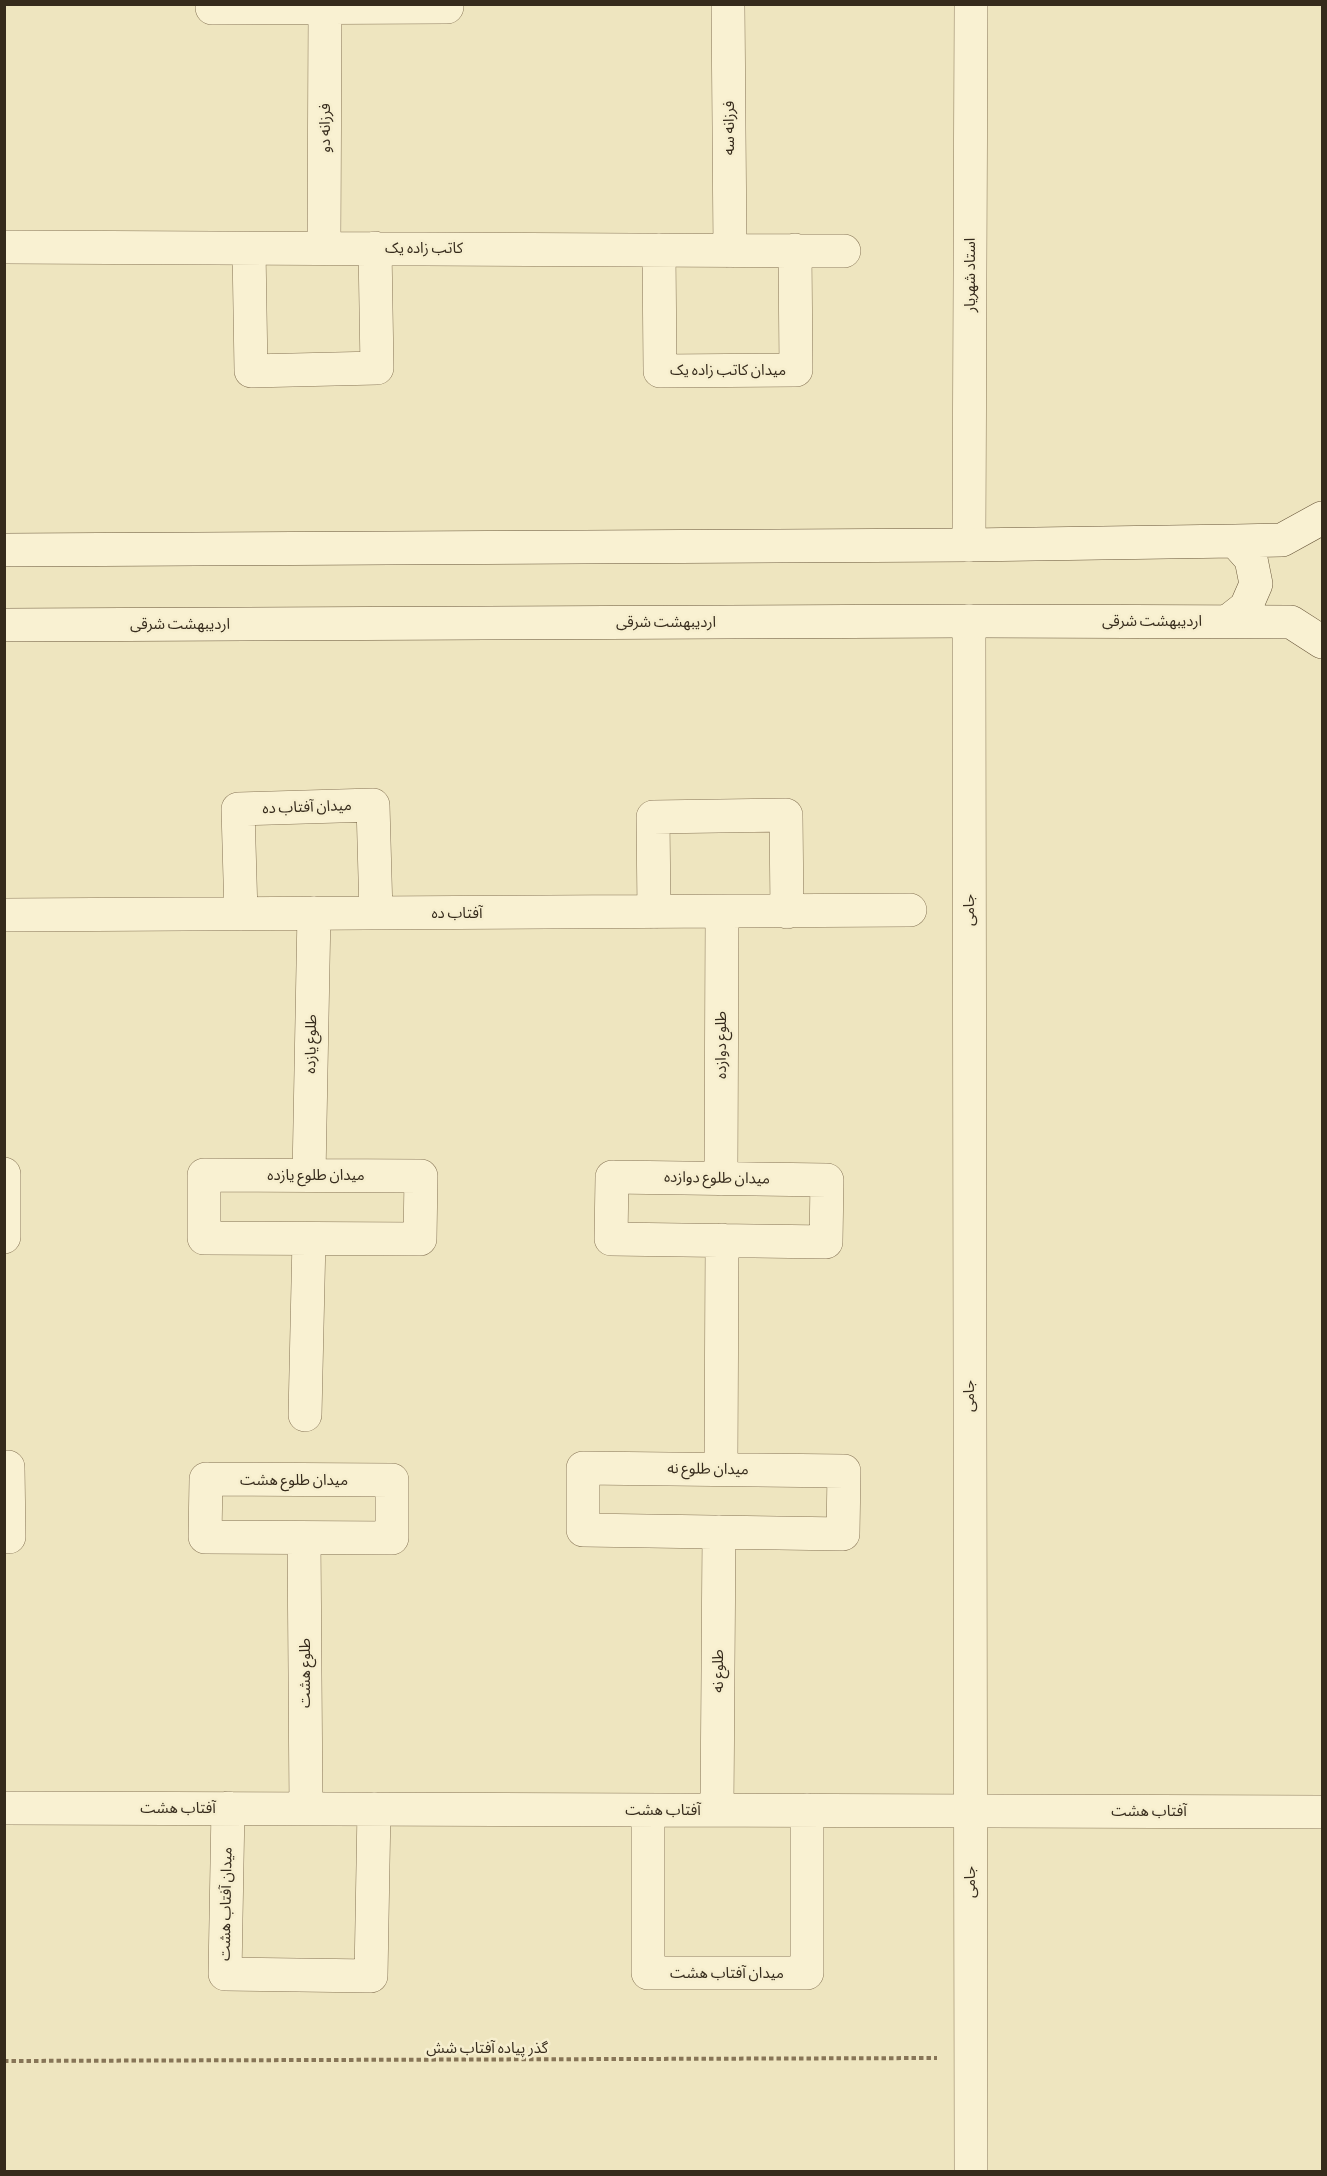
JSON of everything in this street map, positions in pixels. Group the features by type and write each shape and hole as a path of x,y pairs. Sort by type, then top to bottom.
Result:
{"street":[{"path":"212,4 212,8 447,7 447,4"},
{"name":"فرزانه سه","path":"728,4 730,251"},
{"name":"استاد شهریار","path":"969,545 971,4"},
{"name":"فرزانه دو","path":"324,248 326,7"},
{"name":"کاتب زاده یک","path":"4,247 844,251"},
{"path":"249,249 251,371 377,368 375,248"},
{"name":"میدان کاتب زاده یک","path":"659,250 660,371 672,371 796,370 795,250"},
{"path":"4,550 969,545 1282,540 1323,518"},
{"path":"1227,622 1246,607 1256,584 1251,559 1234,541"},
{"name":"جامی","path":"969,621 971,2172"},
{"name":"اردیبهشت شرقی","path":"4,625 1290,622 1323,642"},
{"name":"میدان آفتاب ده","path":"241,914 238,809 373,805 376,913"},
{"path":"654,912 653,817 786,814 787,912"},
{"name":"آفتاب ده","path":"4,915 910,910"},
{"name":"طلوع دوازده","path":"721,1179 722,912"},
{"name":"طلوع یازده","path":"309,1175 314,913"},
{"path":"4,1174 4,1237"},
{"name":"میدان طلوع یازده","path":"204,1175 421,1176 420,1239 309,1239 204,1238 204,1175"},
{"name":"میدان طلوع دوازده","path":"612,1177 827,1180 826,1242 722,1240 611,1239 612,1177"},
{"path":"305,1414 309,1239"},
{"path":"721,1469 722,1240"},
{"path":"4,1467 8,1467 9,1537 4,1537"},
{"name":"میدان طلوع نه","path":"583,1468 844,1471 843,1534 719,1532 583,1530 583,1468"},
{"name":"میدان طلوع هشت","path":"206,1479 392,1480 392,1538 304,1538 205,1537 206,1479"},
{"name":"طلوع نه","path":"717,1810 719,1532"},
{"name":"طلوع هشت","path":"304,1538 306,1809"},
{"name":"آفتاب هشت","path":"4,1808 1323,1812"},
{"name":"میدان آفتاب هشت","path":"228,1809 225,1974 371,1976 374,1809"},
{"name":"میدان آفتاب هشت","path":"648,1810 648,1973 807,1973 807,1810"}],"path":[{"name":"گذر پیاده آفتاب شش","path":"4,2061 970,2058"}]}
